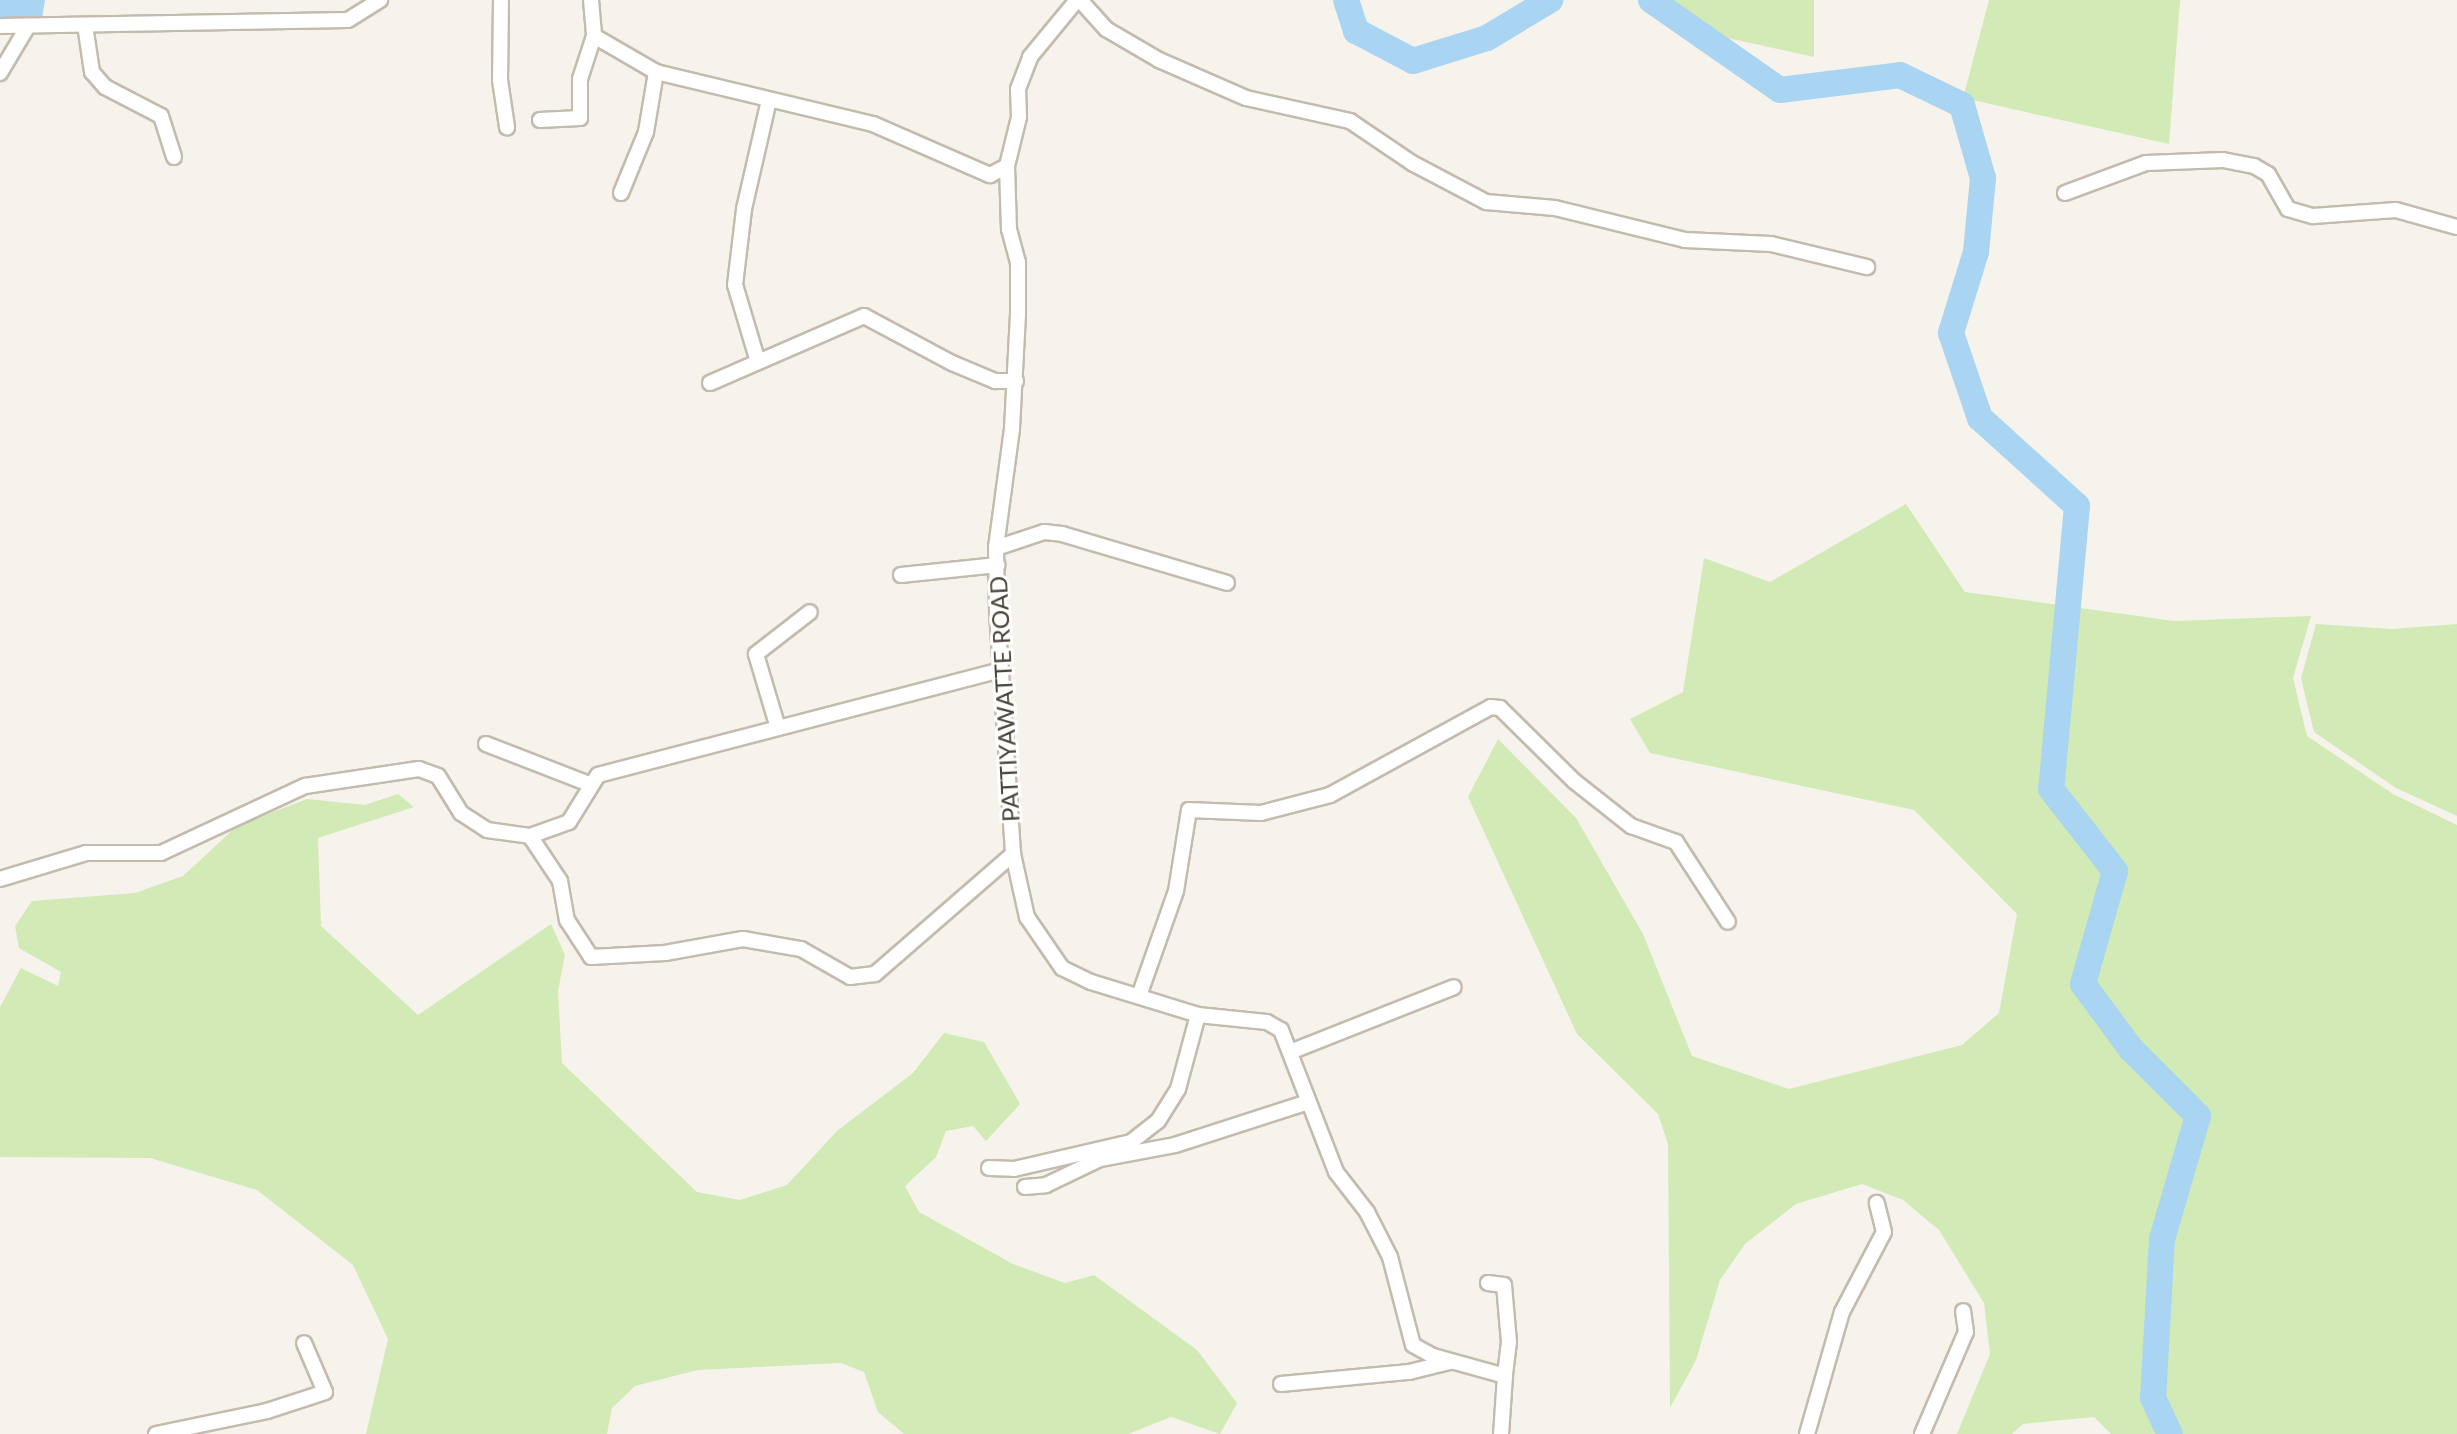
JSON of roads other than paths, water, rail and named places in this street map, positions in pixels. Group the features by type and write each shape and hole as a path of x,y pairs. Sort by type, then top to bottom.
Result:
{"street":[{"path":"0,26 348,20 380,0"},
{"path":"501,0 500,80 507,127"},
{"path":"540,120 580,118 580,79 594,36 591,0"},
{"path":"1078,0 1106,29 1159,60 1246,98 1350,121 1412,163 1486,202 1555,208 1685,240 1771,244 1867,267"},
{"name":"PATTIYAWATTE ROAD","path":"1078,0 1030,57 1018,89 1019,117 1007,166 1009,229 1018,262 1016,381 996,548 1013,854 1027,917 1046,951 1062,968 1081,978 1198,1015 1267,1022 1281,1030 1336,1172 1367,1212 1390,1257 1413,1345 1505,1376"},
{"path":"85,25 92,72 105,87 161,116 174,157"},
{"path":"0,73 28,26"},
{"path":"594,36 656,72 873,124 990,175 1007,166"},
{"path":"621,193 646,132 656,72"},
{"path":"758,362 735,285 744,209 769,100"},
{"path":"2065,193 2146,163 2223,160 2261,170 2288,209 2313,216 2396,210 2457,227"},
{"path":"710,383 864,316 952,363 995,381 1016,381"},
{"path":"996,548 1044,532 1062,534 1227,583"},
{"path":"901,575 997,565"},
{"path":"778,728 756,654 810,612"},
{"path":"0,879 86,853 161,853 305,786 419,769 438,776 461,813 487,830 530,836 569,822 589,784 598,775 1001,670"},
{"path":"1139,996 1176,891 1189,810 1261,813 1330,795 1491,707 1500,708 1574,781 1631,826 1676,842 1728,922"},
{"path":"486,744 589,784"},
{"path":"530,836 560,881 567,920 591,957 665,953 743,939 801,949 850,977 875,974 1013,854"},
{"path":"1290,1052 1454,987"},
{"path":"989,1168 1014,1169 1131,1142 1158,1121 1178,1089 1198,1015"},
{"path":"1025,1187 1046,1185 1100,1159 1175,1145 1308,1102"},
{"path":"1807,1434 1842,1312 1884,1232 1877,1203"},
{"path":"1488,1283 1504,1285 1509,1342 1501,1434"},
{"path":"1922,1434 1966,1332 1963,1311"},
{"path":"156,1434 267,1411 325,1392 304,1343"},
{"path":"1281,1384 1409,1372 1454,1361"}],"water":[{"path":"0,0 45,0 42,18 0,19"}],"waterway":[{"path":"1346,0 1356,31 1413,61 1487,38 1550,0"},
{"path":"1651,0 1780,90 1900,75 1962,105 1983,178 1976,252 1951,333 1980,418 2077,506 2051,789 2115,871 2083,984 2131,1049 2198,1116 2162,1239 2153,1398 2170,1434"}]}
